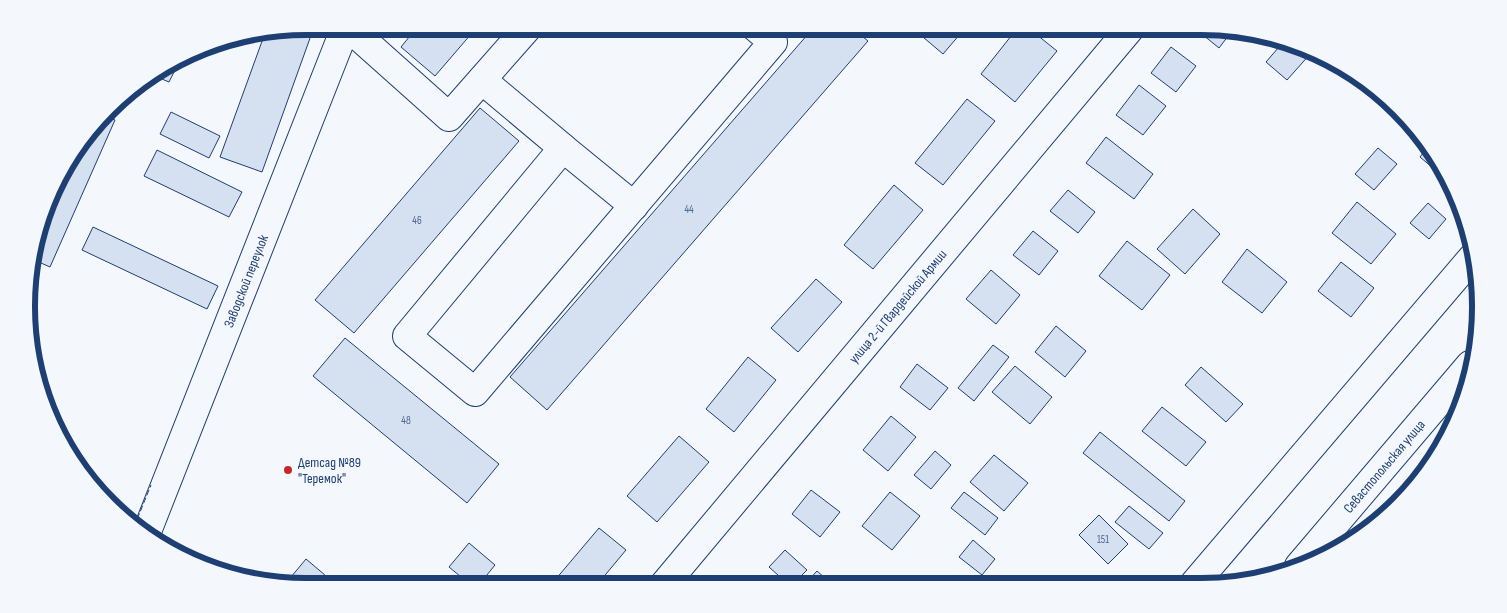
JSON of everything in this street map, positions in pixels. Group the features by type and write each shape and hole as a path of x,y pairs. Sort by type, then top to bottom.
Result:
{"street":[{"name":"Заводской переулок","path":"149,527 342,35"},
{"path":"356,35 449,117 521,35"},
{"path":"563,148 407,336 475,392 772,42 764,35"},
{"name":"улица 2-й Гвардейской Армии","path":"670,578 1124,35"},
{"path":"482,80 634,206"},
{"path":"1199,578 1468,262"},
{"name":"Севастопольская улица","path":"1307,556 1464,372"}],"building":[{"path":"311,35 262,172 220,157 263,38"},
{"path":"411,35 470,35 435,76 401,47"},
{"path":"807,35 861,35 868,41 547,410 510,377"},
{"path":"921,35 959,35 943,54"},
{"path":"1012,35 1037,35 1057,51 1015,102 981,74"},
{"path":"1203,35 1228,37 1219,48"},
{"path":"1279,46 1307,57 1287,80 1266,62"},
{"path":"1171,47 1196,66 1176,92 1151,73"},
{"path":"176,68 169,82 160,78"},
{"path":"1139,85 1166,106 1143,135 1116,115"},
{"path":"967,99 995,121 943,185 915,163"},
{"path":"480,108 519,141 354,333 315,300"},
{"path":"171,112 220,136 209,158 160,134"},
{"path":"111,118 115,120 50,267 39,262 49,219 63,186 71,171 102,127"},
{"path":"1106,137 1153,174 1134,199 1086,163"},
{"path":"1378,148 1397,164 1374,190 1355,174"},
{"path":"157,150 242,192 229,217 144,176"},
{"path":"1424,152 1435,170 1420,157"},
{"path":"894,185 923,210 873,269 844,245"},
{"path":"1068,190 1095,212 1078,233 1050,211"},
{"path":"1357,202 1396,234 1371,264 1332,233"},
{"path":"1428,203 1446,219 1429,239 1410,223"},
{"path":"1193,209 1220,234 1185,274 1157,249"},
{"path":"93,227 218,286 207,309 82,250"},
{"path":"1033,231 1058,251 1039,275 1013,255"},
{"path":"1127,241 1170,275 1142,310 1099,276"},
{"path":"1247,249 1287,282 1262,313 1222,282"},
{"path":"1341,262 1374,288 1351,317 1318,291"},
{"path":"991,270 1020,295 996,324 966,299"},
{"path":"816,279 842,302 798,352 771,328"},
{"path":"1056,326 1086,351 1065,377 1035,352"},
{"path":"345,338 499,464 467,503 313,376"},
{"path":"993,345 1009,357 974,401 958,388"},
{"path":"748,357 776,380 734,432 706,409"},
{"path":"917,364 948,388 930,410 900,387"},
{"path":"1015,366 1052,397 1030,424 992,392"},
{"path":"1201,367 1243,404 1226,422 1185,385"},
{"path":"1162,407 1206,442 1186,466 1142,431"},
{"path":"891,416 916,437 888,471 863,450"},
{"path":"1100,432 1185,501 1169,521 1083,453"},
{"path":"679,436 709,462 657,522 627,496"},
{"path":"935,451 951,465 931,489 914,475"},
{"path":"994,455 1028,483 1004,511 970,482"},
{"path":"811,490 840,512 820,537 792,514"},
{"path":"890,492 920,516 892,550 862,526"},
{"path":"964,492 998,518 985,535 951,508"},
{"path":"1129,506 1163,533 1149,549 1115,522"},
{"path":"1099,515 1128,544 1108,564 1079,535"},
{"path":"599,528 626,550 603,578 557,578"},
{"path":"973,540 995,559 982,575 959,557"},
{"path":"469,543 495,565 484,578 462,578 449,567"},
{"path":"785,550 807,570 799,578 781,578 769,567"},
{"path":"306,559 328,578 306,578 291,577"},
{"path":"817,571 825,578 810,578"}],"fence":[{"path":"137,519 151,485"}],"place":[{"name":"Детсад №89 \"Теремок\"","path":"288,470"}]}
